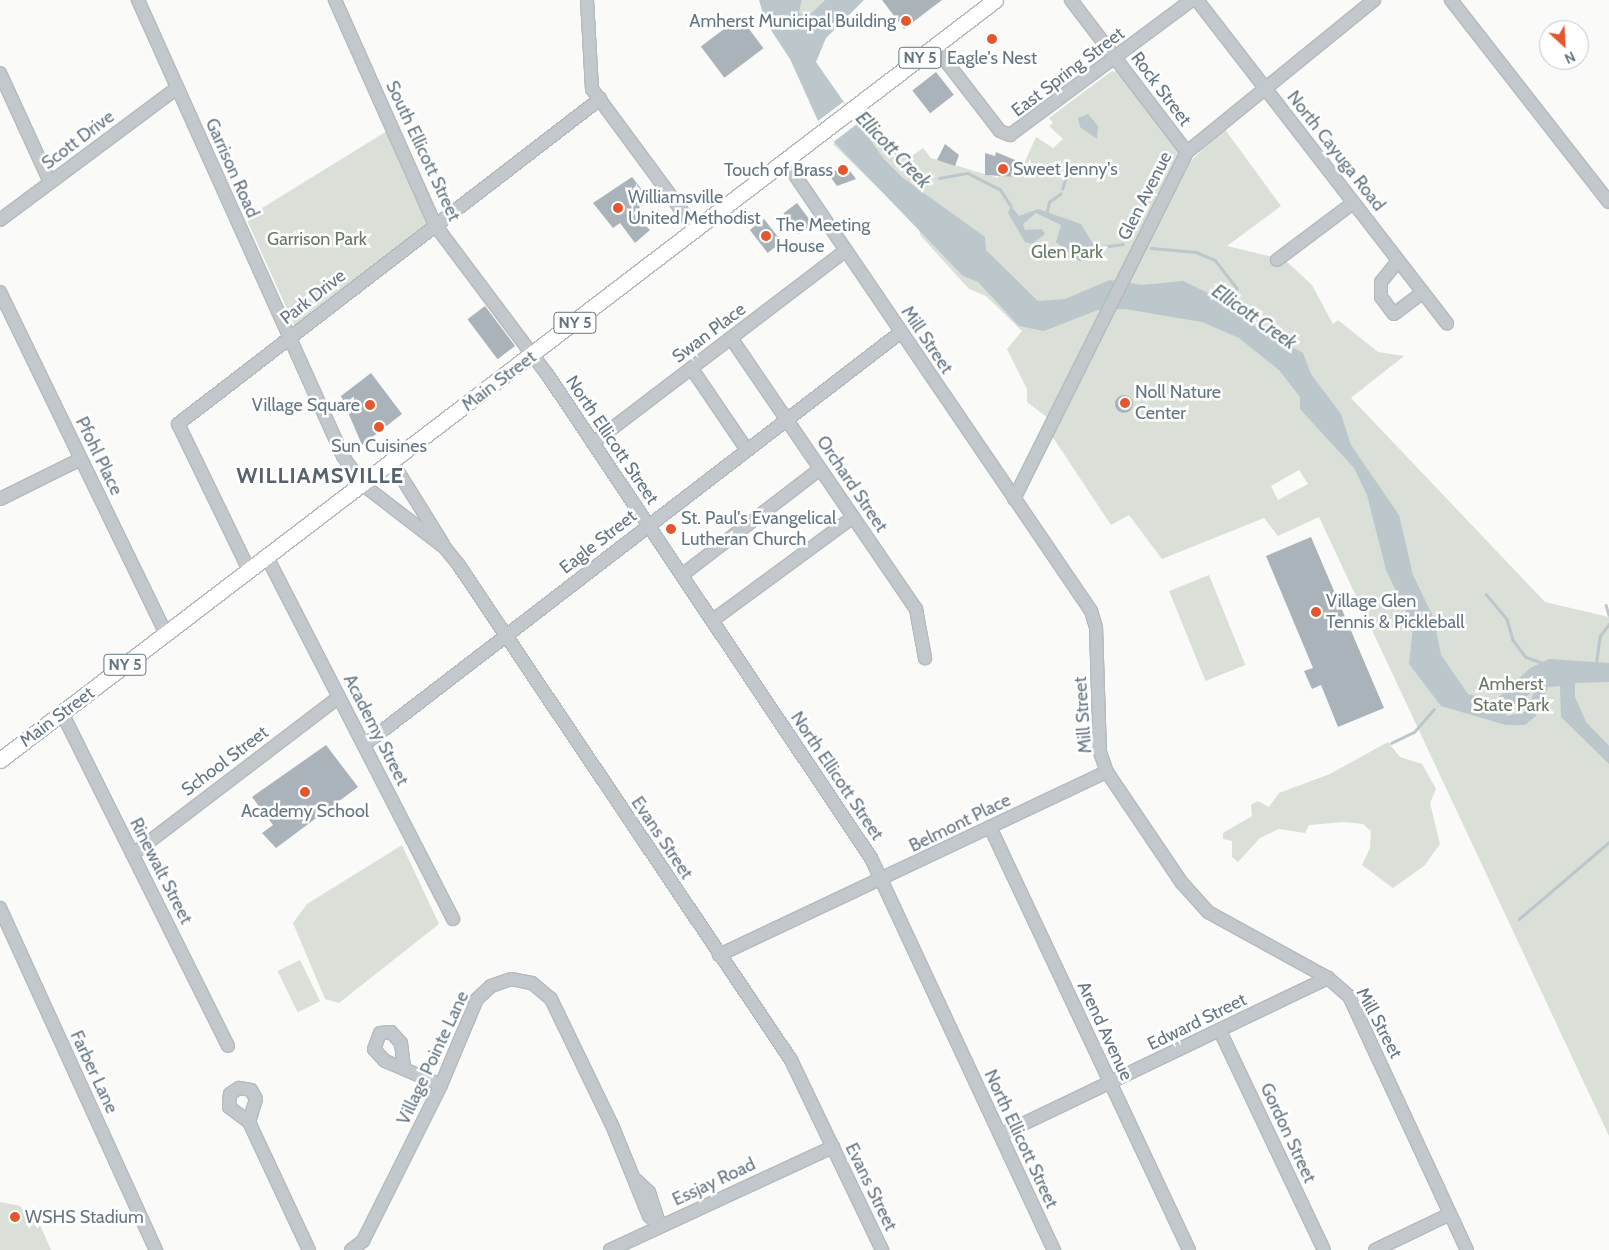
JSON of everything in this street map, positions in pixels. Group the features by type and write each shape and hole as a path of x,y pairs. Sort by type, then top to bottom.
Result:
{"main road":[{"name":"Main Street","path":"1,755 62,713 786,162 995,0"}],"street":[{"name":"Garrison Road","path":"138,0 331,433 362,484"},
{"name":"South Ellicott Street","path":"335,0 435,225 533,355"},
{"path":"587,0 592,89 696,230"},
{"name":"Rock Street","path":"1071,0 1188,152"},
{"name":"East Spring Street","path":"935,47 1000,130 1013,135 1023,125 1192,0"},
{"name":"North Cayuga Road","path":"1197,0 1447,324"},
{"name":"Glen Avenue","path":"1014,498 1188,152 1374,0"},
{"path":"1452,0 1609,202"},
{"path":"0,73 50,182"},
{"name":"Scott Drive","path":"0,220 177,88"},
{"name":"Park Drive","path":"249,570 178,424 600,100"},
{"name":"Mill Street","path":"786,162 1091,611 1096,627 1100,752 1106,772 1182,883 1208,912 1328,978 1349,996 1467,1250"},
{"path":"1277,260 1353,203"},
{"name":"Swan Place","path":"593,443 846,250"},
{"path":"1398,261 1381,282 1381,297 1394,314 1423,292"},
{"name":"Pfohl Place","path":"0,292 166,634"},
{"name":"Eagle Street","path":"364,744 901,332"},
{"name":"Orchard Street","path":"732,338 916,609 924,658"},
{"name":"North Ellicott Street","path":"533,355 713,620 881,880 1054,1250"},
{"path":"692,368 747,450"},
{"path":"0,499 81,459"},
{"path":"392,462 445,548"},
{"path":"682,575 820,469"},
{"name":"Evans Street","path":"362,484 445,548 506,635 791,1060 882,1250"},
{"path":"713,620 853,517"},
{"name":"Academy Street","path":"267,556 453,919"},
{"name":"School Street","path":"133,854 339,697"},
{"name":"Rinewalt Street","path":"62,713 228,1046"},
{"name":"Belmont Place","path":"719,955 1106,772"},
{"name":"Arend Avenue","path":"990,827 1189,1250"},
{"name":"Farber Lane","path":"0,908 156,1250"},
{"name":"Edward Street","path":"1000,1134 1328,978"},
{"name":"Village Pointe Lane","path":"351,1250 363,1240 441,1085 483,992 506,980 532,982 545,991 561,1015 636,1180 649,1216 660,1226"},
{"name":"Gordon Street","path":"1220,1031 1324,1250"},
{"path":"404,1069 441,1085"},
{"path":"250,1122 309,1250"},
{"name":"Essjay Road","path":"610,1250 833,1147"},
{"path":"1375,1250 1450,1214"}],"green space":[{"path":"802,0 825,0 808,16 799,13"},
{"name":"Amherst State Park","path":"1112,71 1118,72 1188,164 1224,128 1281,206 1227,246 1285,260 1312,285 1333,324 1338,320 1378,352 1404,356 1351,398 1545,602 1609,617 1609,1136 1319,517 1278,536 1264,518 1162,559 1129,515 1111,525 1050,433 1053,422 1027,402 1027,389 1007,349 1022,331 986,296 969,289 920,235 919,228 833,144 868,116 899,154 909,158 923,148 931,158 998,178 1000,173 1018,177 1036,137 1053,148 1063,139 1049,126 1053,123 1049,118","holes":["1299,470 1308,484 1278,500 1271,486"]},
{"name":"Garrison Park","path":"387,131 427,223 295,327 246,218"},
{"path":"1209,575 1245,665 1205,681 1169,591"},
{"path":"1388,742 1400,757 1422,764 1436,789 1430,803 1440,844 1424,866 1393,888 1362,865 1370,848 1371,831 1363,824 1344,822 1309,825 1305,833 1279,829 1260,838 1238,862 1232,857 1232,841 1223,839 1223,833 1252,816 1251,805 1258,801 1269,807 1279,793 1330,774"},
{"path":"402,845 439,924 339,1003 325,999 293,923 307,904"},
{"path":"300,960 320,1001 298,1012 278,971"},
{"name":"WSHS Stadium","path":"0,1202 20,1206 41,1227 51,1250 0,1250"}],"shaded area":[{"path":"759,0 802,0 799,13 808,16 825,0 864,0 826,38 816,62 883,158 903,178 985,237 986,250 1038,301 1065,299 1110,280 1142,285 1183,281 1221,299 1252,325 1303,353 1311,374 1341,414 1351,445 1399,515 1413,575 1434,619 1441,655 1468,694 1495,701 1530,668 1549,659 1609,663 1609,682 1575,683 1575,697 1586,722 1609,746 1609,764 1561,717 1560,686 1548,687 1536,716 1525,725 1506,725 1441,706 1409,664 1413,626 1386,570 1367,495 1354,468 1300,409 1300,397 1279,370 1239,338 1202,322 1125,309 1098,310 1044,331 1019,326 978,282 963,276 834,142 818,121 790,59 765,21","holes":["1535,688 1528,711 1506,716 1508,706 1522,701"]},
{"path":"1088,114 1098,126 1097,139 1080,127 1078,118"},
{"path":"1011,206 1019,216 1038,209 1081,224 1098,252 1093,260 1079,261 1056,242 1061,225 1036,213 1023,224 1025,230 1042,229 1045,234 1032,244 1025,242 1008,213"}],"pier":[{"path":"843,102 859,123 834,141 818,121"}],"building":[{"name":"Amherst Municipal Building","path":"882,0 942,0 904,29"},
{"path":"740,17 763,48 724,78 701,46"},
{"path":"936,72 954,95 930,113 912,90"},
{"path":"945,144 959,155 955,166 937,160"},
{"name":"Sweet Jenny's","path":"996,152 1022,163 1018,177 985,175 985,153 995,156"},
{"name":"Touch of Brass","path":"845,164 856,179 837,186 829,175"},
{"name":"Williamsville United Methodist","path":"632,177 650,200 633,213 650,230 635,243 620,223 613,228 593,203"},
{"path":"797,203 813,224 799,234 783,213"},
{"name":"The Meeting House","path":"764,219 782,242 768,253 750,230"},
{"path":"485,306 515,346 498,359 467,319"},
{"name":"Village Square","path":"371,373 402,414 362,445 341,396"},
{"name":"Noll Nature Center","path":"1120,395 1128,395 1133,400 1131,411 1120,413 1115,408 1115,400"},
{"name":"Village Glen Tennis & Pickleball","path":"1311,537 1384,708 1338,727 1321,685 1312,689 1304,671 1313,668 1266,556"},
{"name":"Academy School","path":"326,745 358,787 276,848 262,833 273,825 252,797"}],"waterway":[{"path":"1062,189 1069,169"},
{"name":"Ellicott Creek","path":"939,178 968,173 1000,189 1011,206"},
{"path":"1047,211 1049,202 1060,194"},
{"path":"1095,248 1123,244"},
{"name":"Ellicott Creek","path":"1151,248 1196,252 1215,260 1237,288 1232,310"},
{"path":"1486,594 1507,619 1513,640 1526,657 1545,664"},
{"path":"1606,605 1609,615"},
{"path":"1596,663 1600,636 1609,624"},
{"path":"1391,743 1414,732 1434,709"},
{"path":"1519,919 1609,842"}],"place":[{"name":"Amherst Municipal Building","path":"906,21"},
{"name":"Eagle's Nest","path":"992,39"},
{"name":"Sweet Jenny's","path":"1003,169"},
{"name":"Touch of Brass","path":"843,170"},
{"name":"Williamsville United Methodist","path":"618,208"},
{"name":"The Meeting House","path":"766,236"},
{"name":"Noll Nature Center","path":"1125,403"},
{"name":"Village Square","path":"370,405"},
{"name":"Sun Cuisines","path":"379,427"},
{"name":"St. Paul's Evangelical Lutheran Church","path":"671,529"},
{"name":"Village Glen Tennis & Pickleball","path":"1316,612"},
{"name":"Academy School","path":"305,792"},
{"name":"WSHS Stadium","path":"15,1217"}],"district":[{"name":"WILLIAMSVILLE","path":"320,476"}],"park label":[{"name":"Glen Park","path":"1067,252"}]}
